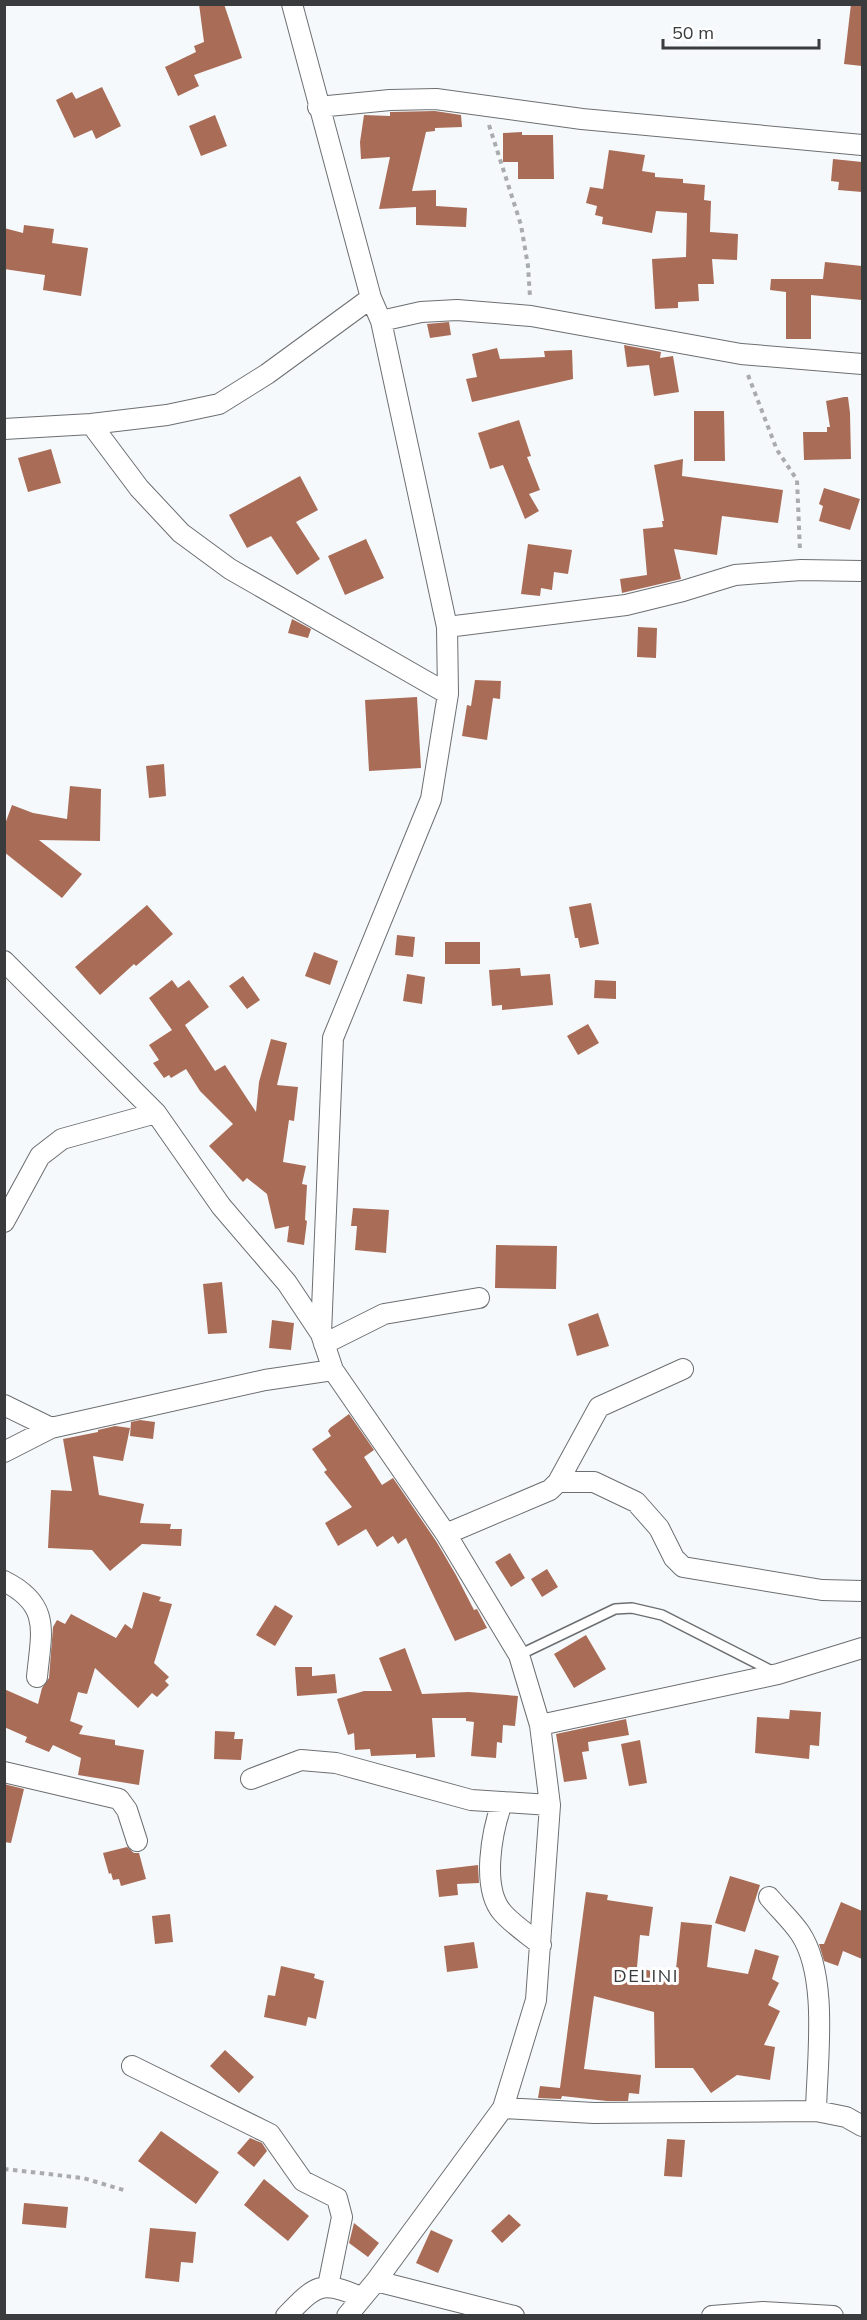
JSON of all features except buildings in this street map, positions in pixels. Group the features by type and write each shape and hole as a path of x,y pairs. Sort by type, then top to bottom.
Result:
{"street":[{"path":"292,4 371,298 381,321 447,627 448,694 430,799 333,1038 322,1339"},
{"path":"318,107 390,100 436,99 582,119 862,145"},
{"path":"4,429 91,424 168,415 219,404 267,374 371,298"},
{"path":"381,321 421,312 457,310 531,316 741,354 862,364"},
{"path":"91,424 139,488 181,532 230,569 448,694"},
{"path":"447,627 626,605 735,575 801,570 862,571"},
{"path":"4,962 156,1113 221,1206 287,1283 322,1339 333,1370 446,1534 519,1655 540,1725 550,1804 536,2000 503,2109 376,2281 360,2297 347,2316"},
{"path":"4,1222 40,1156 62,1139 156,1113"},
{"path":"322,1339 384,1314 479,1298"},
{"path":"4,1452 51,1428 265,1380 333,1370"},
{"path":"446,1534 550,1490 558,1482 599,1407 683,1370"},
{"path":"4,1405 51,1428"},
{"path":"558,1482 594,1482 636,1502 660,1528 674,1558 683,1567 822,1590 862,1591"},
{"path":"4,1581 14,1586 39,1611 41,1629 37,1677"},
{"path":"540,1725 778,1674 862,1648"},
{"path":"251,1779 301,1761 336,1763 471,1800 550,1804"},
{"path":"4,1772 119,1799 127,1810 137,1841"},
{"path":"502,1803 490,1853 492,1890 501,1911 541,1945"},
{"path":"770,1897 800,1933 812,1959 819,1996 816,2111"},
{"path":"132,2066 270,2134 303,2181 337,2198 342,2217 328,2286"},
{"path":"503,2109 594,2113 816,2111 846,2116 862,2126"},
{"path":"376,2281 514,2316"},
{"path":"286,2316 309,2292 328,2286 339,2287 360,2297"},
{"path":"712,2316 763,2312 833,2316"}],"lane":[{"path":"519,1655 615,1609 632,1608 662,1615 778,1674"}],"path":[{"path":"482,104 521,225 528,266 531,316"},
{"path":"741,354 777,450 797,480 801,570"},
{"path":"4,2169 83,2178 126,2191"}],"district":[{"name":"DELINI","path":"646,1975"}]}
